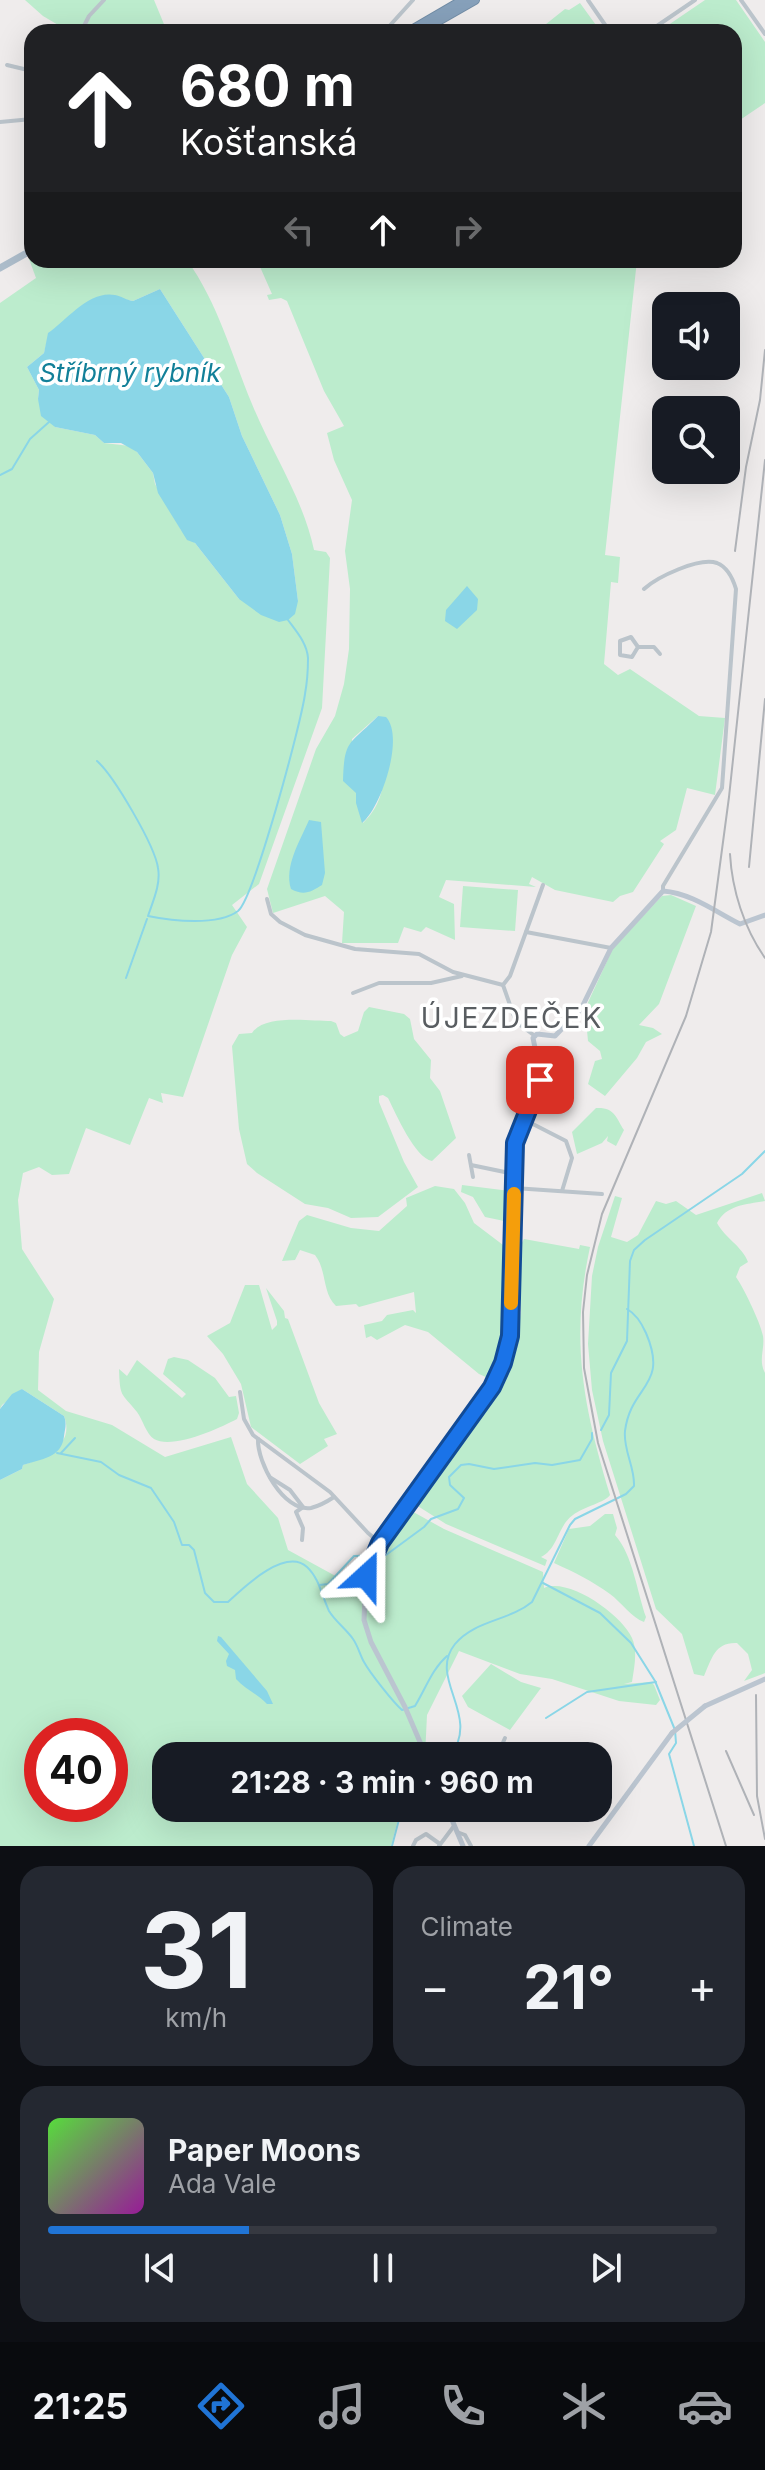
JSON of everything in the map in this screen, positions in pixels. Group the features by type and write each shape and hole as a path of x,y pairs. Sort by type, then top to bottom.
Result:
{"highway":[{"path":"422,24 463,0"},
{"path":"433,24 475,0"}],"main road":[{"path":"0,268 24,254"}],"street":[{"path":"85,24 104,0"},
{"path":"391,24 413,0"},
{"path":"588,0 604,24"},
{"path":"660,24 695,0"},
{"path":"741,0 765,34"},
{"path":"7,65 24,69"},
{"path":"0,122 24,120"},
{"path":"503,985 516,1022 535,1036 556,1035 581,1009 611,948 663,891 663,886 720,793 728,722 736,589 725,568 708,562 665,574 644,589"},
{"path":"631,637 638,647 632,657 620,655 620,641 631,637"},
{"path":"638,647 654,647 660,654"},
{"path":"503,985 510,976 543,885"},
{"path":"663,891 672,891 742,924 765,915"},
{"path":"267,899 271,914 305,935 355,949 419,954 464,975 503,985"},
{"path":"526,932 611,948"},
{"path":"353,993 379,983 431,983 464,975"},
{"path":"420,1742 371,1642 364,1620 366,1576 380,1543 500,1371 510,1336 515,1143 540,1080 533,1044 535,1036"},
{"path":"525,1120 566,1141 572,1158 562,1191"},
{"path":"469,1155 473,1177"},
{"path":"471,1165 514,1174"},
{"path":"514,1188 602,1194"},
{"path":"240,1392 249,1430 334,1497 380,1543"},
{"path":"258,1439 258,1449 269,1477 284,1496 311,1508 334,1497"},
{"path":"269,1477 290,1490 303,1507"},
{"path":"302,1540 303,1528 296,1512 303,1507"},
{"path":"589,1846 672,1733 705,1706 765,1679"},
{"path":"503,1742 505,1738"},
{"path":"453,1822 463,1846"},
{"path":"413,1846 426,1834 440,1845 456,1829"},
{"path":"456,1829 465,1835 471,1846"}],"green space":[{"path":"25,0 154,0 164,24 56,24"},
{"path":"705,0 736,0 765,42 765,103 742,119 742,24 670,24"},
{"path":"580,3 595,24 546,24 565,9 569,10"},
{"path":"32,268 192,268 216,312 252,404 295,494 314,550 326,552 330,558 322,708 259,884 232,905 247,927 232,955 183,1097 161,1093 163,1103 149,1098 130,1145 86,1128 69,1174 52,1175 39,1167 23,1173 18,1200 22,1249 54,1299 39,1352 38,1390 66,1411 112,1425 165,1457 231,1437 247,1484 278,1518 288,1550 352,1585 373,1543 405,1523 408,1518 404,1515 408,1509 444,1529 543,1572 544,1588 555,1586 580,1593 618,1619 632,1638 635,1648 632,1682 624,1684 651,1682 660,1700 656,1705 619,1701 552,1679 520,1674 459,1651 427,1715 426,1742 152,1742 152,1822 397,1822 391,1846 0,1846 0,1480 56,1449 62,1442 66,1426 64,1416 22,1389 0,1409 0,303 36,278","holes":["160,289 229,397 242,436 280,515 292,554 298,601 239,599 181,530 155,484 153,473 137,452 130,446 104,443 95,435 55,427 38,399 39,390 27,367 44,353 49,333 74,312 123,299 133,301"]},
{"path":"261,268 636,268 605,555 620,557 618,583 611,582 604,664 618,675 630,669 699,716 725,718 715,795 687,788 676,830 660,841 664,844 633,892 613,902 555,890 532,877 529,884 536,887 446,880 439,897 454,904 455,940 426,927 421,932 404,927 398,943 342,943 344,912 325,896 273,913 267,889 316,749 335,716 344,684 349,649 350,589 345,551 352,500 334,460 327,433 344,426 324,391 287,301 281,298 269,300 267,295 272,294","holes":["378,716 384,758 379,799 363,823 356,793 352,739"]},
{"path":"463,886 518,890 515,931 460,927"},
{"path":"671,895 696,906 659,1004 639,1025 662,1034 646,1042 637,1058 605,1096 588,1084 595,1061 602,1059 600,1051 588,1041 585,1009 613,948 662,896"},
{"path":"369,1007 404,1014 410,1019 414,1039 431,1060 430,1078 440,1091 456,1138 432,1161 426,1158 407,1134 388,1098 379,1096 404,1162 418,1187 378,1217 351,1218 328,1208 305,1204 247,1164 239,1129 232,1046 239,1034 252,1033 266,1023 288,1020 331,1021 336,1023 344,1037 358,1031 364,1012"},
{"path":"596,1108 611,1111 624,1130 616,1146 607,1141 608,1136 602,1143 577,1154 572,1132"},
{"path":"462,1185 510,1191 509,1222 485,1217 473,1197 461,1192"},
{"path":"435,1186 454,1189 474,1223 507,1248 502,1349 488,1378 428,1332 405,1325 377,1340 371,1336 366,1338 364,1325 382,1321 387,1315 413,1310 416,1313 414,1292 359,1307 356,1304 336,1306 328,1295 315,1255 300,1250 295,1260 282,1261 299,1221 307,1215 351,1228 379,1231 407,1206 406,1198"},
{"path":"762,1193 765,1201 731,1209 717,1223 748,1262 740,1267 736,1277 761,1330 765,1373 765,1673 744,1681 752,1670 748,1654 737,1643 719,1648 704,1676 694,1674 682,1634 656,1609 603,1441 592,1390 588,1344 592,1276 615,1196 622,1198 611,1237 627,1242 638,1235 656,1201 666,1204 676,1201 696,1215"},
{"path":"524,1239 579,1249 580,1245 590,1247 581,1312 582,1372 610,1495 568,1519 551,1548 541,1557 547,1560 545,1566 446,1524 413,1503 454,1446 467,1438 468,1429 483,1414 512,1360 521,1312 519,1248"},
{"path":"245,1285 259,1285 272,1330 277,1321 266,1288 284,1311 319,1403 337,1434 324,1439 328,1446 300,1464 251,1427 241,1384 223,1354 207,1336 230,1323"},
{"path":"168,1359 188,1360 215,1378 229,1397 236,1396 237,1419 184,1440 162,1442 151,1437 122,1394 119,1369 127,1376 137,1360 182,1398 186,1394 163,1374"},
{"path":"605,1514 613,1514 617,1528 615,1535 630,1563 646,1617 644,1622 603,1589 554,1563 569,1529 590,1526"},
{"path":"491,1664 521,1682 541,1688 510,1730 468,1707 462,1696"}],"water":[{"name":"Stříbrný rybník","path":"160,289 229,397 242,436 280,515 292,554 298,601 295,614 288,620 279,622 261,615 239,599 195,543 187,540 158,493 153,473 137,452 121,443 104,443 95,435 55,427 41,416 39,390 27,367 44,353 48,333 96,297 115,295 133,301"},
{"path":"467,586 478,599 477,610 457,629 445,621 446,610"},
{"path":"378,716 386,717 391,727 392,755 383,788 362,823 356,793 343,781 345,757 350,743"},
{"path":"309,820 321,822 325,873 322,885 304,893 291,889 289,880 294,854"},
{"path":"22,1389 64,1416 66,1426 62,1443 50,1456 23,1465 22,1469 0,1480 0,1409 12,1394"},
{"path":"218,1636 267,1691 273,1704 267,1704 236,1679 235,1670 227,1666 229,1654 217,1641"}],"waterway":[{"path":"0,475 12,469 30,439 49,422"},
{"path":"97,761 123,796 155,858 158,880 148,916 182,921 207,920 238,911 255,876 265,845 305,694 308,671 306,647 288,620"},
{"path":"126,978 147,919"},
{"path":"601,1430 609,1415 611,1373 627,1341 630,1261 634,1250 742,1174 765,1151"},
{"path":"457,1742 458,1712 447,1670 448,1657 455,1644 472,1630 532,1602 575,1519 626,1494 634,1486 625,1431 634,1403 651,1375 653,1364 644,1330 636,1316 627,1309"},
{"path":"319,1585 328,1584 354,1556 386,1555 431,1519 458,1509 464,1498 450,1485 449,1477 461,1465 494,1469 580,1460 592,1439 592,1433"},
{"path":"61,1453 75,1438"},
{"path":"57,1453 101,1462 119,1475 151,1488 174,1522 182,1545 189,1545 194,1550 205,1593 214,1602 228,1602 276,1566 298,1562 307,1567 329,1611 353,1639 376,1680 402,1710 415,1706 433,1673 447,1656"},
{"path":"543,1583 600,1613 631,1643 655,1681 675,1730 676,1743 669,1754 694,1846"},
{"path":"546,1718 587,1692 656,1682"},
{"path":"392,1846 398,1822"}],"railway":[{"path":"735,551 746,467 760,400 765,350"},
{"path":"726,1846 598,1443 584,1368 583,1312 587,1275 602,1214 686,1016 711,932 729,797 765,460"},
{"path":"749,867 765,699"},
{"path":"730,854 740,908 765,958"},
{"path":"756,1695 757,1796 765,1839"},
{"path":"726,1751 754,1815"}],"slow traffic":[{"path":"511,1303 514,1194"}],"district":[{"name":"ÚJEZDEČEK","path":"512,1018"}],"route":[{"path":"366,1576 380,1543 492,1387 503,1363 510,1326 515,1143 540,1080"}]}
